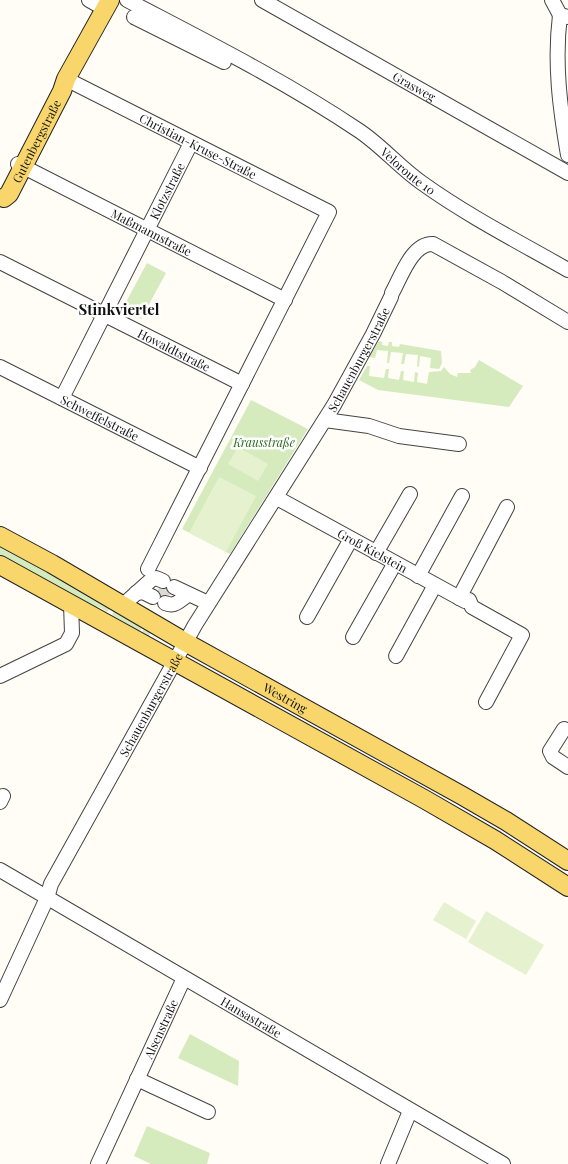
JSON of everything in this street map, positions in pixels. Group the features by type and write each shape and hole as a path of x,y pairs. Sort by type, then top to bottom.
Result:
{"main road":[{"name":"Gutenbergstraße","path":"1,200 4,192 27,168 41,118 65,81 108,4"},
{"name":"Westring","path":"0,536 461,795 568,861"},
{"name":"Westring","path":"0,565 495,840 568,887"}],"street":[{"path":"89,0 108,4"},
{"name":"Grasweg","path":"262,0 568,173"},
{"path":"552,0 564,16 556,44 558,87 568,155"},
{"name":"Veloroute 10","path":"129,1 252,67 368,136 428,188 568,270"},
{"name":"Veloroute 10","path":"134,16 236,68 246,71 252,67"},
{"name":"Christian-Kruse-Straße","path":"65,81 329,212 285,300"},
{"name":"Klotzstraße","path":"62,398 191,143"},
{"name":"Maßmannstraße","path":"27,168 285,300"},
{"name":"Schauenburgerstraße","path":"0,1000 51,884 208,603 277,498 325,420 373,334 414,252 422,245 438,245 568,322"},
{"name":"Howaldtstraße","path":"0,262 242,384"},
{"path":"148,569 285,300"},
{"name":"Schweffelstraße","path":"0,367 200,468"},
{"name":"Schauenburgerstraße","path":"325,420 370,426 399,436 459,444"},
{"path":"376,553 410,494"},
{"path":"418,576 462,496"},
{"name":"Groß Kielstein","path":"277,498 418,576 464,599 472,607 522,635 486,702"},
{"path":"464,599 507,507"},
{"path":"307,617 351,539"},
{"path":"353,637 395,563"},
{"path":"396,656 435,585"},
{"path":"122,606 158,591 208,603"},
{"path":"0,676 66,644 72,633 71,604"},
{"path":"564,729 550,751 553,757 568,767"},
{"name":"Hansastraße","path":"0,870 46,898 94,932 184,978 503,1164"},
{"name":"Alsenstraße","path":"98,1164 184,978"},
{"path":"137,1080 208,1112"},
{"path":"388,1164 410,1111"}],"green space":[{"path":"147,263 166,273 141,319 129,311 126,302"},
{"path":"379,341 382,342 382,345 388,346 389,342 392,342 392,346 399,347 400,344 441,351 442,363 439,369 430,368 431,358 420,356 419,367 417,366 418,355 406,354 404,364 401,364 403,353 391,352 389,363 387,363 388,351 377,350 375,358 369,357"},
{"path":"479,360 523,386 509,407 378,390 359,380 367,366 370,366 369,376 384,378 386,369 389,369 388,378 399,380 401,371 404,371 403,380 414,382 415,372 418,373 417,382 427,384 429,372 441,371 444,367 450,374 457,377 458,373 471,373 470,370 475,367"},
{"name":"Krausstraße","path":"251,400 308,429 230,554 182,529"},
{"path":"238,447 268,464 258,481 228,464"},
{"path":"219,477 256,496 226,552 189,533"},
{"path":"0,543 104,600 102,605 105,607 108,603 112,605 107,612 101,608 81,603 0,559"},
{"path":"116,607 115,612 121,616 123,612 153,629 149,636 142,632 144,629 142,627 140,631 112,615"},
{"path":"444,902 476,921 466,939 433,920"},
{"path":"486,911 544,945 526,975 468,942"},
{"path":"190,1034 239,1061 238,1086 178,1058"},
{"path":"147,1126 210,1153 207,1164 151,1164 134,1156"}],"tunnel":[{"path":"157,591 168,598"}],"district":[{"name":"Stinkviertel","path":"119,309"}]}
